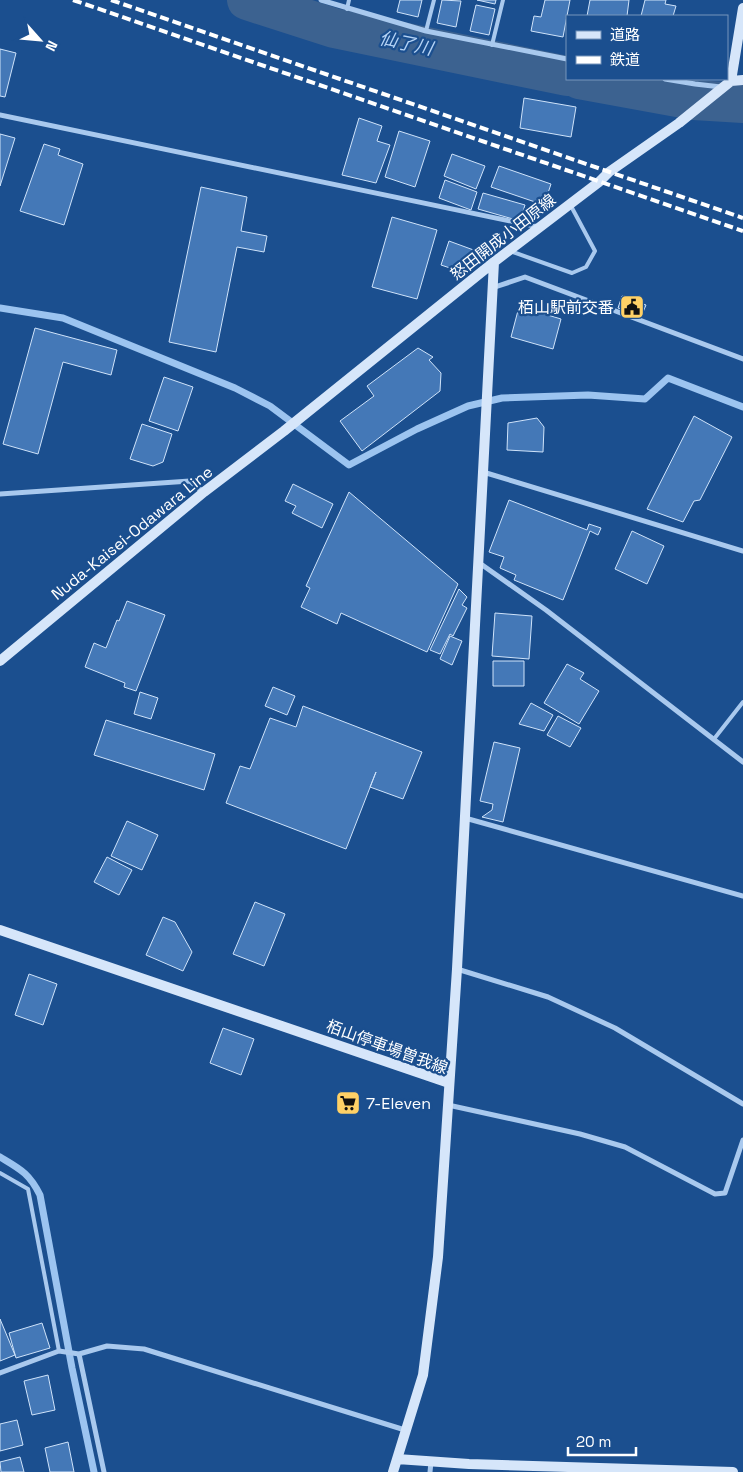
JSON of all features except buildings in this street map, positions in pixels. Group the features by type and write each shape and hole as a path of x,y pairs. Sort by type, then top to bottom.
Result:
{"main road":[{"path":"728,79 743,8"},
{"path":"728,80 727,84 743,80"},
{"name":"怒田開成小田原線","path":"284,431 494,262 599,182 609,172 686,117 727,84"},
{"path":"449,1083 457,968 494,262"},
{"name":"Nuda-Kaisei-Odawara Line","path":"0,660 204,492 284,431"},
{"name":"栢山停車場曽我線","path":"0,930 449,1083 438,1257 423,1375 393,1472"},
{"path":"397,1459 431,1467 469,1464 733,1472"}],"street":[{"path":"321,0 426,31 566,59"},
{"path":"671,80 695,84 727,84"},
{"path":"0,115 540,227"},
{"path":"492,288 525,277 743,359"},
{"path":"483,472 743,551"},
{"path":"0,494 190,481 204,492"},
{"path":"478,562 546,610 743,762"},
{"path":"465,818 743,896"},
{"path":"457,968 548,997 615,1028 743,1104"},
{"path":"448,1105 580,1134 625,1147 714,1194 725,1193 743,1140"},
{"path":"0,1372 59,1351 79,1354 107,1346 144,1349 405,1430"},
{"path":"79,1354 104,1472"}],"lane":[{"path":"347,9 349,0"},
{"path":"426,31 434,0"},
{"path":"492,45 503,0"},
{"path":"509,251 572,273 586,267 595,251 570,204"},
{"path":"714,739 743,702"},
{"path":"0,1173 28,1189 59,1351"}],"waterway":[{"name":"仙了川","path":"247,0 334,28 566,76"},
{"name":"仙了川","path":"584,80 694,100 743,103"},
{"path":"0,308 63,318 235,388 270,406 349,465 417,429 468,406 502,398 588,395 645,399 668,378 743,407"},
{"path":"0,1157 23,1172 32,1181 40,1195 72,1368 94,1472"}],"railway":[{"path":"73,0 743,231"},
{"path":"111,0 743,218"}],"place":[{"name":"栢山駅前交番","path":"632,307"},
{"name":"7-Eleven","path":"348,1103"}]}
